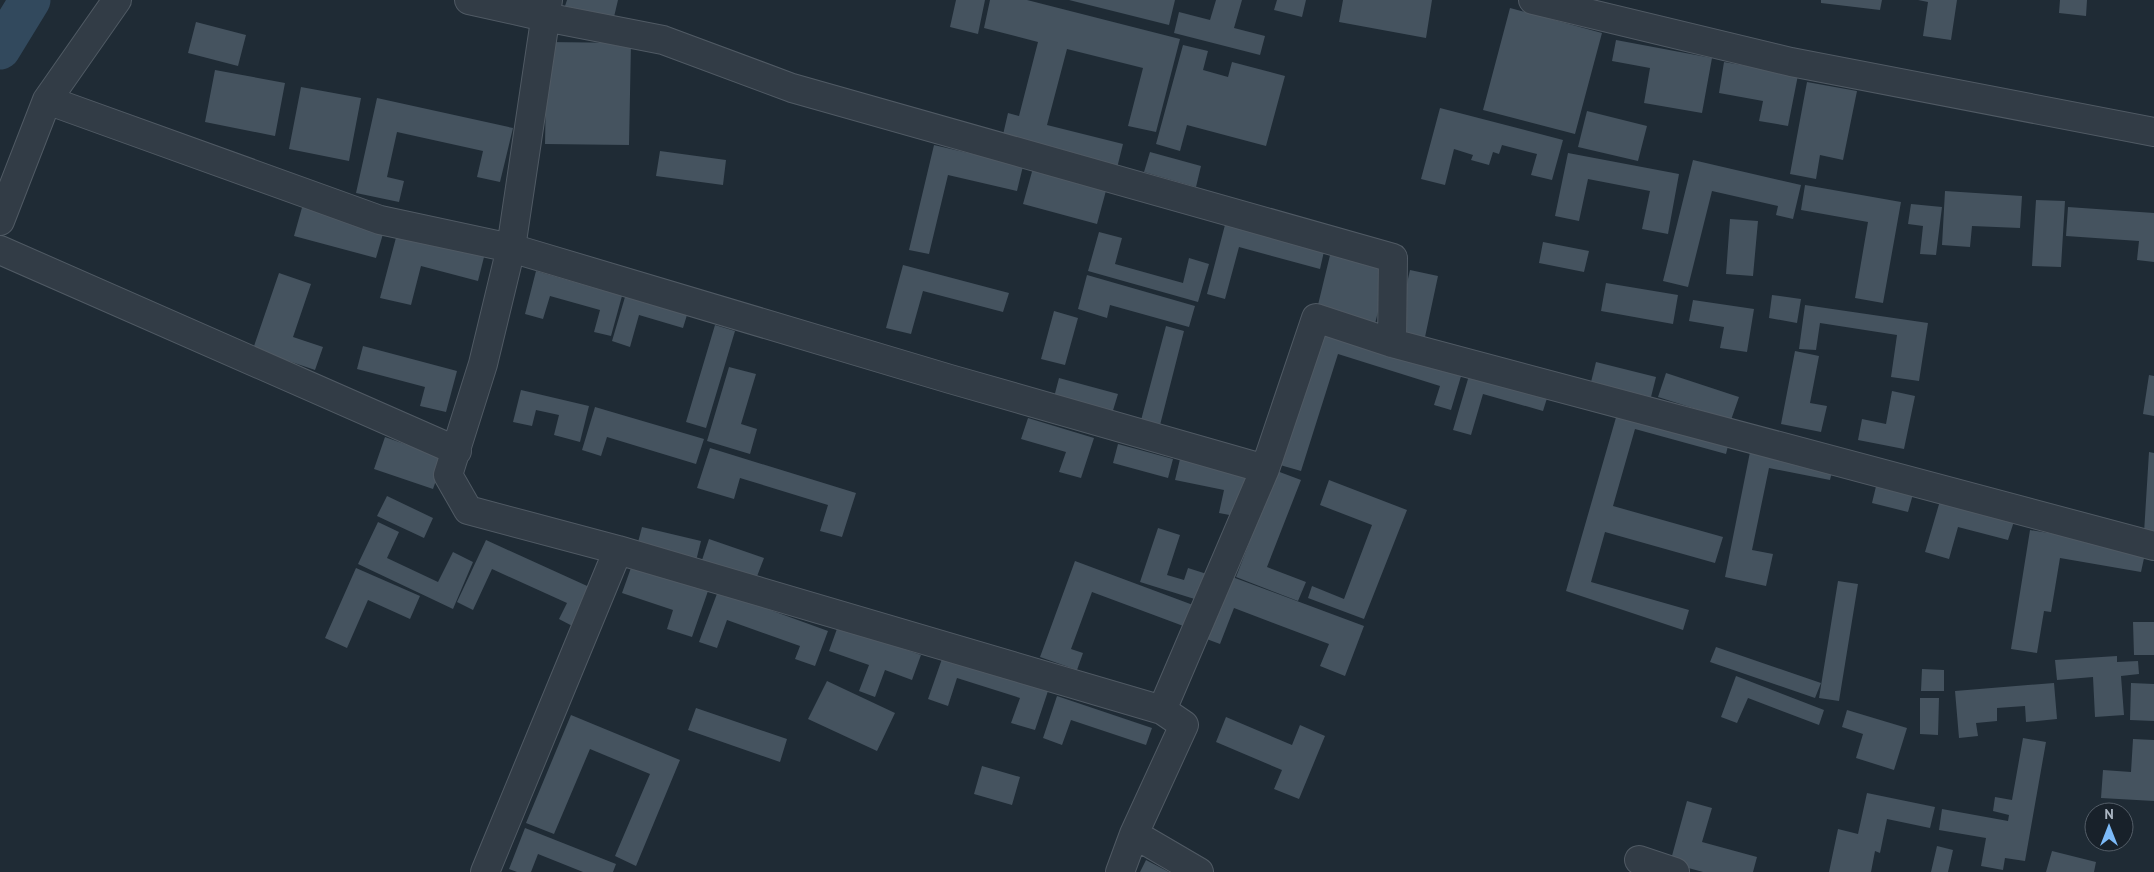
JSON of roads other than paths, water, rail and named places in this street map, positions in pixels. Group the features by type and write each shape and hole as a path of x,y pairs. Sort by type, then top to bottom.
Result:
{"street":[{"path":"0,221 48,100 117,0"},
{"path":"470,0 546,9 663,40 792,88 1394,258 1392,343"},
{"path":"1533,0 1791,62 2154,132"},
{"path":"546,9 511,248 483,364 448,475 468,510 618,550 1162,710 1184,725 1134,834 1120,872"},
{"path":"48,100 380,220 511,248 950,379 1265,469"},
{"path":"0,250 457,451"},
{"path":"1162,710 1265,469 1316,318 1392,343 2154,546"},
{"path":"485,872 618,550"},
{"path":"1134,834 1198,872"},
{"path":"1639,860 1675,872"}],"waterway":[{"path":"0,49 30,0"}]}
